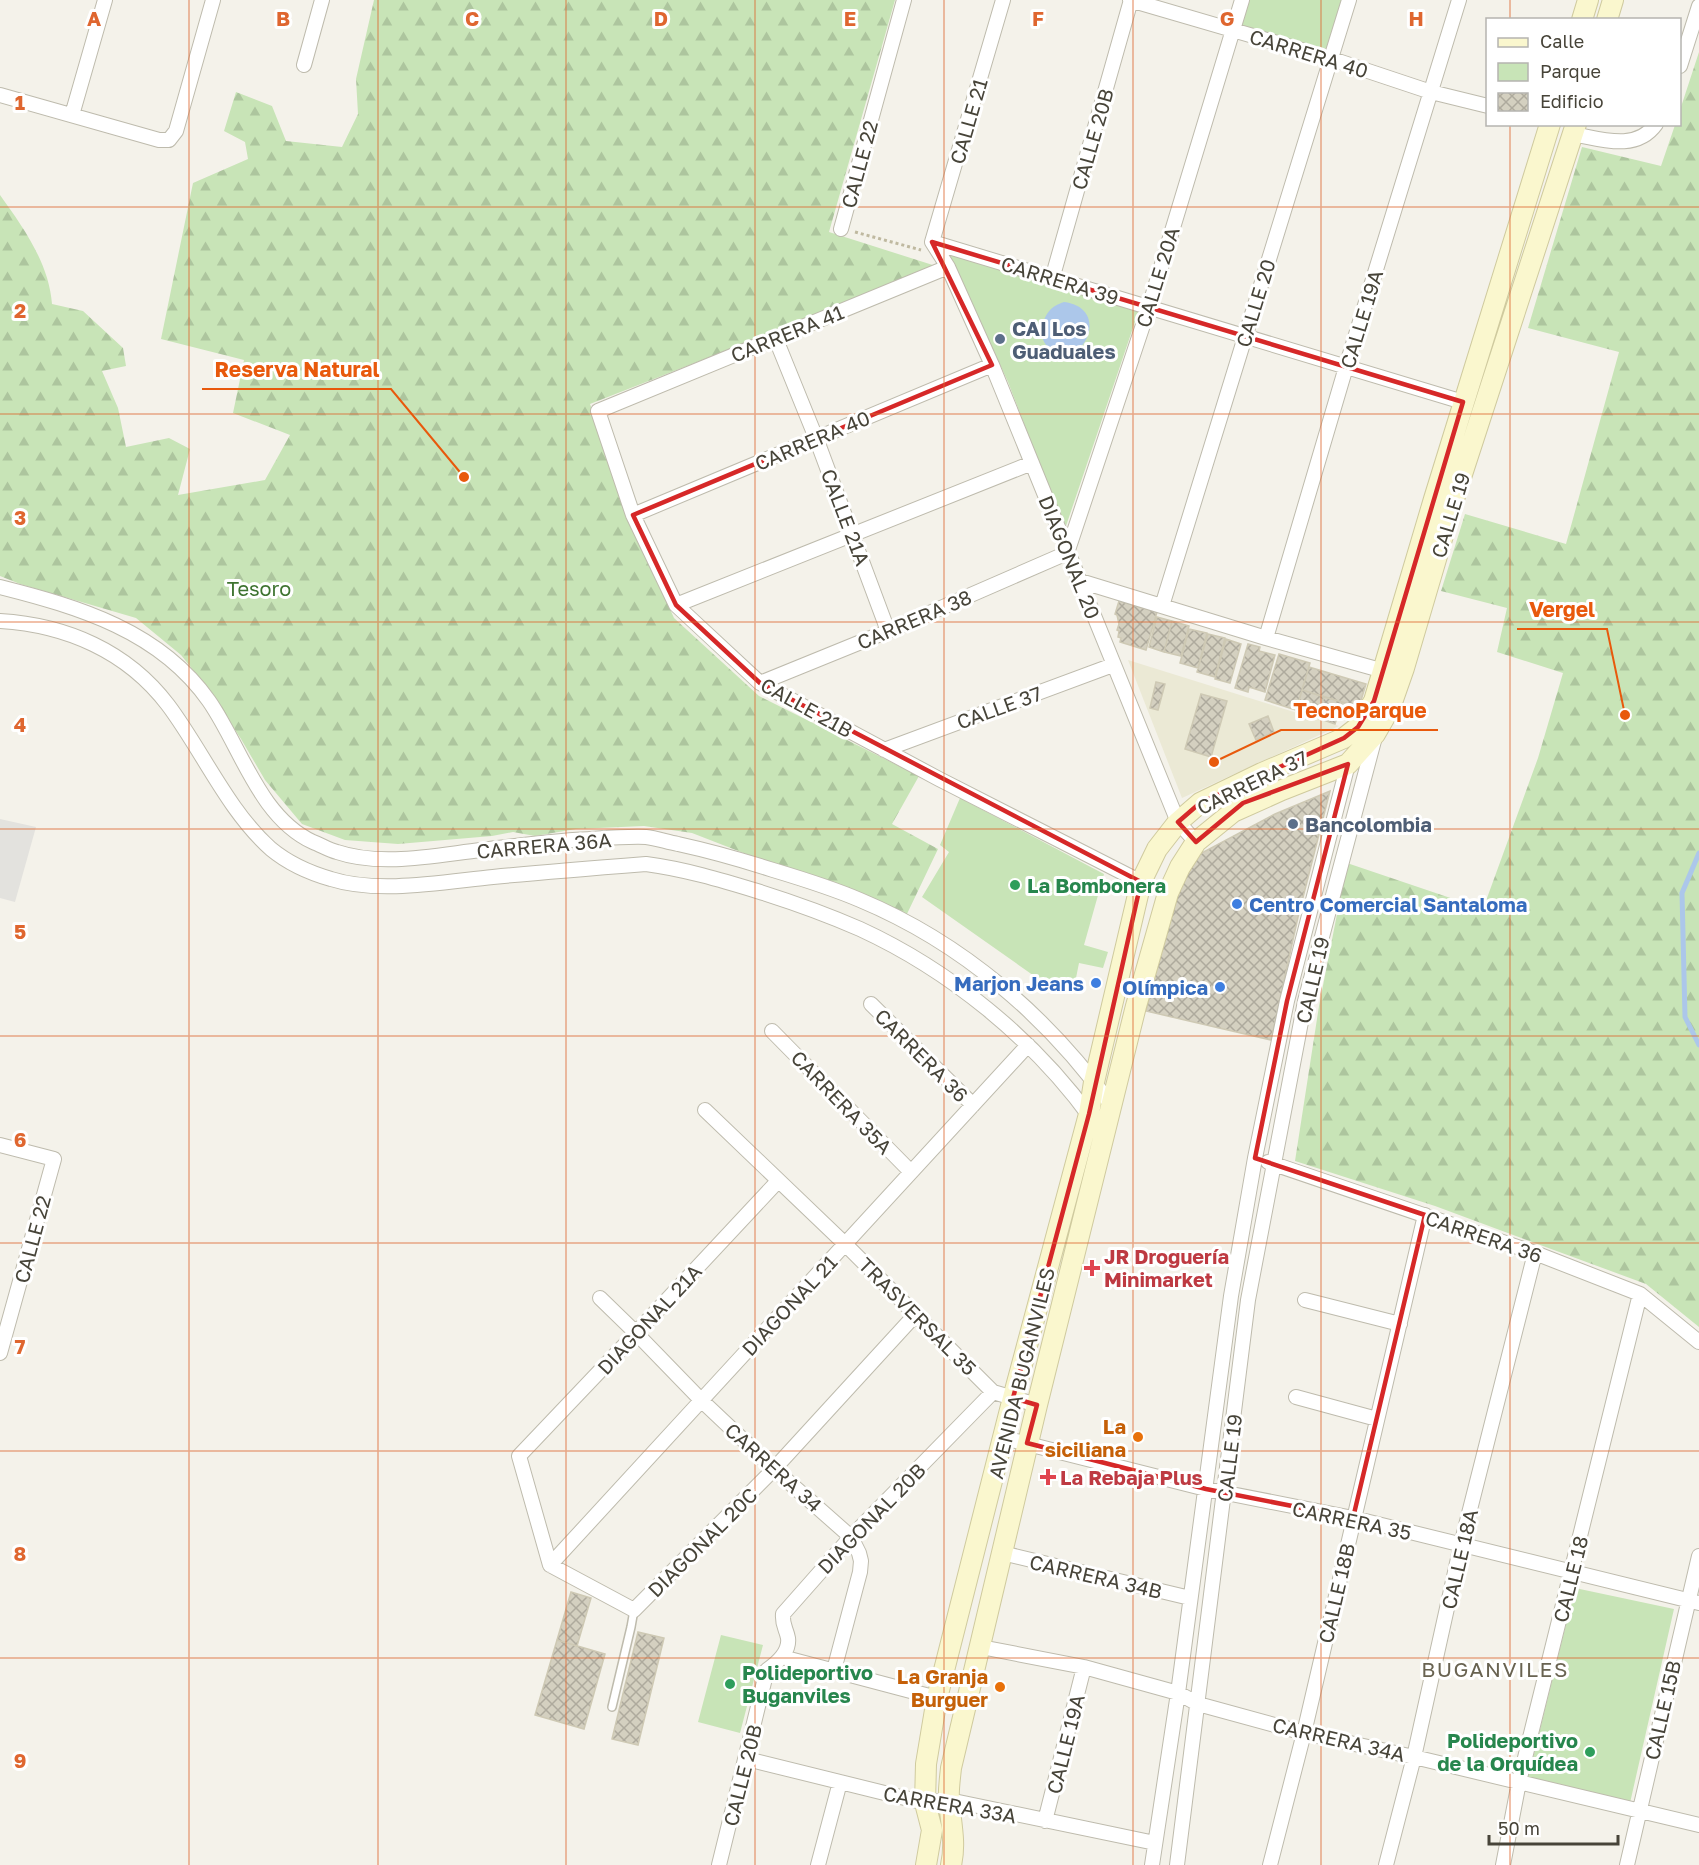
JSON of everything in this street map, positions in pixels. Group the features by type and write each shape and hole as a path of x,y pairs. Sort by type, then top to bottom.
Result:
{"main road":[{"path":"1583,18 1588,0"},
{"path":"1608,18 1613,0"},
{"name":"CALLE 19","path":"1367,731 1463,402 1549,126"},
{"name":"CALLE 19","path":"1367,731 1390,708 1404,668 1452,505 1574,129"},
{"name":"CARRERA 37","path":"1168,894 1180,867 1196,842 1233,812 1282,789 1348,764 1367,731"},
{"name":"CARRERA 37","path":"1141,882 1157,849 1178,822 1200,803 1262,773 1344,738 1367,731"},
{"name":"AVENIDA BUGANVILES","path":"926,1865 932,1830 925,1803 927,1764 937,1698 1013,1398 1089,1114 1094,1082 1141,882"},
{"name":"AVENIDA BUGANVILES","path":"951,1865 953,1832 949,1800 951,1768 1027,1443 1136,1006 1168,894"}],"street":[{"path":"72,116 105,0"},
{"path":"0,95 159,140 172,138 176,131 213,0"},
{"path":"304,65 322,0"},
{"name":"CALLE 22","path":"841,229 904,0"},
{"name":"CALLE 21","path":"932,242 1003,0"},
{"name":"CARRERA 40","path":"1131,0 1332,59 1431,92 1486,106"},
{"name":"CALLE 20B","path":"1052,279 1131,0"},
{"name":"CALLE 20A","path":"1067,553 1149,307 1242,0"},
{"name":"CALLE 20","path":"1162,606 1349,0"},
{"name":"CALLE 19A","path":"1266,638 1346,367 1459,0"},
{"path":"1681,63 1699,6"},
{"path":"1574,129 1622,143 1641,138 1654,126"},
{"path":"932,242 944,261"},
{"name":"CARRERA 39","path":"932,242 1463,402"},
{"name":"CARRERA 41","path":"598,411 776,337 944,261"},
{"name":"DIAGONAL 20","path":"944,261 992,364 1178,822 1196,842"},
{"name":"CALLE 21A","path":"776,337 888,631"},
{"name":"CARRERA 40","path":"633,515 992,364"},
{"name":"CALLE 21B","path":"598,411 633,515 676,605 760,683 884,750 1141,882"},
{"path":"676,605 1032,463"},
{"name":"CARRERA 38","path":"760,683 888,631 1067,553"},
{"path":"1080,581 1266,638 1384,671"},
{"name":"CARRERA 36A","path":"0,587 29,594 115,623 150,643 182,669 209,700 247,771 272,808 290,827 308,839 339,853 371,858 405,859 576,840 646,837 718,853 816,883 906,922 950,947 990,976 1028,1008 1063,1043 1112,1106"},
{"name":"CARRERA 36A","path":"0,621 25,622 58,629 90,641 119,658 145,680 168,705 204,762 248,824 271,849 299,868 357,886 416,885 646,864 665,866 731,883 797,903 860,929 920,961 976,1000 1028,1045 1059,1078 1105,1136"},
{"name":"CALLE 37","path":"884,750 1113,665"},
{"name":"CALLE 19","path":"1177,1865 1248,1300 1305,1001 1367,731"},
{"name":"CALLE 19","path":"1152,1865 1178,1693 1231,1296 1255,1158 1287,1001 1348,764"},
{"name":"CARRERA 36","path":"871,1004 973,1105"},
{"name":"CARRERA 35A","path":"772,1031 911,1172"},
{"name":"DIAGONAL 21","path":"550,1565 1028,1045"},
{"name":"TRASVERSAL 35","path":"705,1110 845,1244 993,1392 1037,1405"},
{"name":"CALLE 22","path":"0,1144 54,1159 0,1353"},
{"name":"CARRERA 36","path":"1255,1158 1535,1253 1640,1294 1699,1342"},
{"name":"DIAGONAL 21A","path":"550,1565 519,1456 778,1180"},
{"name":"CALLE 18B","path":"1270,1865 1304,1732 1425,1215"},
{"name":"CALLE 18A","path":"1386,1865 1414,1756 1461,1545 1535,1253"},
{"name":"CALLE 18","path":"1503,1865 1519,1782 1640,1294"},
{"name":"CARRERA 34","path":"600,1298 701,1400 851,1537 859,1553 860,1572 834,1670"},
{"path":"1305,1300 1400,1324"},
{"name":"DIAGONAL 20C","path":"634,1610 774,1469 916,1314"},
{"name":"DIAGONAL 20B","path":"783,1657 788,1637 782,1623 783,1614 851,1537 993,1392"},
{"path":"1296,1397 1377,1419"},
{"name":"CARRERA 35","path":"1004,1438 1206,1489 1353,1518 1693,1602"},
{"name":"CARRERA 34B","path":"1002,1553 1190,1598"},
{"name":"CALLE 15B","path":"1627,1865 1693,1602 1699,1556"},
{"path":"550,1565 634,1610"},
{"name":"CARRERA 34A","path":"981,1647 1084,1667 1178,1693 1198,1704 1304,1732 1414,1756 1699,1825"},
{"path":"783,1657 937,1698"},
{"name":"CALLE 20B","path":"719,1865 747,1759 767,1670 783,1657"},
{"name":"CALLE 19A","path":"1045,1821 1084,1667"},
{"name":"CARRERA 33A","path":"747,1759 925,1803 949,1800 1155,1843"},
{"path":"818,1865 840,1782"}],"lane":[{"path":"612,1707 634,1610"}],"path":[{"name":"CALLE 22","path":"841,229 944,261"}],"highlighted area":[{"path":"932,242 1463,402 1374,701 1358,727 1344,738 1200,803 1178,822 1196,842 1243,803 1348,764 1287,1001 1255,1158 1425,1215 1353,1518 1206,1489 1027,1443 1037,1405 1013,1398 1089,1114 1141,882 760,683 676,605 633,515 992,365"}],"shaded area":[{"path":"1128,660 1339,726 1182,798"},
{"path":"0,819 36,827 15,902 0,898"}],"green space":[{"name":"Tesoro","path":"374,0 895,0 829,232 939,267 590,404 630,519 674,618 759,696 919,776 892,824 938,849 906,916 692,833 644,826 576,829 535,836 513,832 398,844 345,840 302,824 265,780 209,690 181,655 136,618 0,576 0,195 34,246 46,274 52,304 83,311 123,348 126,366 102,371 118,408 126,447 169,438 190,449 178,495 265,480 290,435 233,413 244,360 161,339 193,183 248,159 245,142 224,131 236,92 272,106 286,141 342,147 358,114 356,79"},
{"path":"1244,0 1347,0 1332,55 1235,27"},
{"path":"1699,52 1699,1327 1646,1284 1435,1206 1295,1161 1319,1006 1347,863 1483,909 1538,758 1563,673 1497,652 1507,608 1441,591 1465,514 1566,544 1619,352 1528,328 1582,147 1661,166 1675,126 1681,126 1681,107"},
{"path":"949,254 1139,310 1066,526 1008,382"},
{"name":"La Bombonera","path":"960,798 1104,874 1084,945 1108,952 1103,968 1079,963 1073,993 1047,985 922,897 949,852 940,845"},
{"path":"1575,1588 1674,1609 1630,1803 1528,1778"},
{"name":"Polideportivo Buganviles","path":"721,1635 763,1645 740,1733 698,1722"}],"water":[{"path":"1064,302 1079,307 1087,316 1090,327 1081,347 1071,353 1060,354 1044,342 1042,325 1051,309"}],"building":[{"path":"1119,601 1157,612 1146,650 1120,642 1121,638 1118,637 1119,631 1117,630 1119,624 1115,614"},
{"path":"1157,617 1172,621 1164,652 1149,647"},
{"path":"1172,621 1189,626 1181,656 1164,652"},
{"path":"1189,629 1207,633 1198,668 1180,663"},
{"path":"1208,634 1225,638 1215,677 1197,672"},
{"path":"1226,639 1241,644 1230,683 1215,679"},
{"path":"1248,644 1260,647 1259,651 1275,655 1265,692 1249,687 1248,692 1235,688"},
{"path":"1279,654 1310,663 1296,710 1265,700"},
{"path":"1309,667 1366,684 1359,707 1302,690"},
{"path":"1156,682 1165,684 1158,710 1150,708"},
{"path":"1302,690 1324,697 1317,718 1296,712"},
{"path":"1201,694 1227,701 1211,757 1185,749"},
{"path":"1324,697 1342,702 1335,724 1317,718"},
{"path":"1342,702 1357,706 1355,714 1350,717 1338,714"},
{"path":"1268,716 1274,732 1256,740 1249,724"},
{"name":"Centro Comercial Santaloma","path":"1330,791 1298,917 1271,1040 1146,1011 1175,891 1196,856 1275,814"},
{"path":"571,1592 591,1598 577,1646 557,1640"},
{"path":"638,1632 664,1638 638,1745 612,1739"},
{"path":"557,1640 605,1654 584,1729 535,1715"}],"waterway":[{"path":"1699,853 1682,893 1685,1017 1699,1045"}],"place":[{"name":"CAI Los Guaduales","path":"1000,339"},
{"name":"Reserva Natural","path":"464,477"},
{"name":"Vergel","path":"1625,715"},
{"name":"TecnoParque","path":"1214,762"},
{"name":"Bancolombia","path":"1293,824"},
{"name":"La Bombonera","path":"1015,885"},
{"name":"Centro Comercial Santaloma","path":"1237,904"},
{"name":"Marjon Jeans","path":"1096,983"},
{"name":"Olímpica","path":"1220,987"},
{"name":"JR Droguería Minimarket","path":"1092,1268"},
{"name":"La siciliana","path":"1138,1437"},
{"name":"La Rebaja Plus","path":"1048,1477"},
{"name":"Polideportivo Buganviles","path":"730,1684"},
{"name":"La Granja Burguer","path":"1000,1687"},
{"name":"Polideportivo de la Orquídea","path":"1590,1752"}],"district":[{"name":"BUGANVILES","path":"1495,1669"}]}
